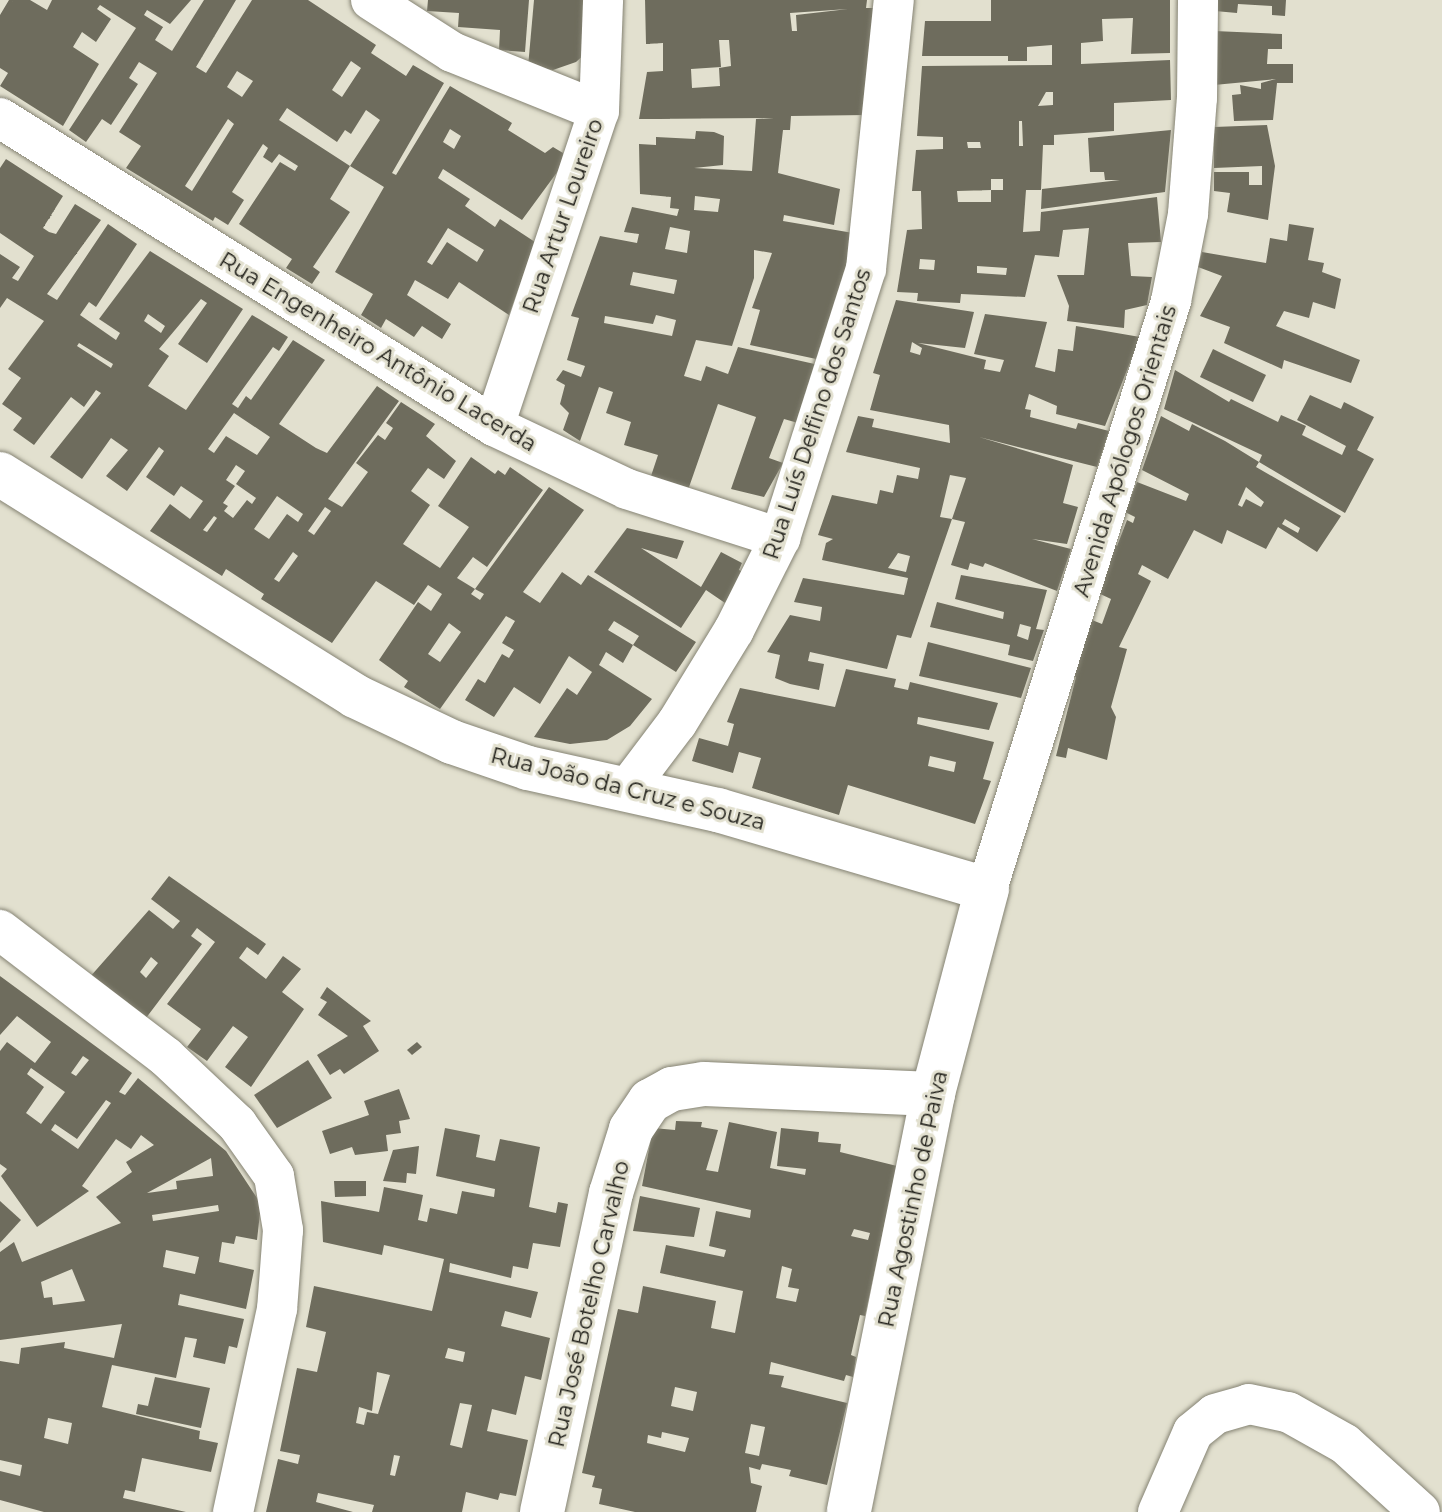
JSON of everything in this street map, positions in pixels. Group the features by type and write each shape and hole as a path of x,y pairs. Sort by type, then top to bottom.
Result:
{"main road":[{"name":"Rua João da Cruz e Souza","path":"0,474 355,696 452,742 528,768 718,810 987,889"},
{"name":"Rua Agostinho de Paiva","path":"849,1512 933,1094 987,889"},
{"name":"Rua José Botelho Carvalho","path":"542,1512 611,1193 631,1129 650,1101 672,1089 704,1084 933,1094"}],"street":[{"path":"371,0 452,52 599,111"},
{"name":"Rua Artur Loureiro","path":"494,426 599,111 603,0"},
{"name":"Rua Luís Delfino dos Santos","path":"627,789 677,723 734,630 780,538 866,269 894,0"},
{"name":"Avenida Apólogos Orientais","path":"987,889 1171,301 1188,214 1197,98 1198,0"},
{"name":"Rua Engenheiro Antônio Lacerda","path":"0,118 494,426 627,489 780,538"},
{"path":"0,930 166,1057 237,1124 274,1176 283,1230 277,1309 233,1512"},
{"path":"1158,1512 1193,1432 1215,1414 1249,1404 1288,1412 1345,1444 1420,1512"}],"building":[{"path":"9,0 30,0 47,10 52,0 191,0 170,24 147,10 144,15 163,27 155,40 172,51 204,0 236,0 196,67 206,73 252,0 308,0 376,45 371,53 406,76 413,65 444,83 392,173 396,175 450,86 512,123 508,130 545,153 553,147 563,153 562,172 558,171 522,220 443,169 438,178 470,199 465,206 495,227 500,219 535,242 509,315 459,282 448,299 415,280 407,295 451,324 442,339 422,326 414,337 386,319 381,328 361,315 373,294 335,272 384,187 350,166 330,199 350,212 313,267 320,272 312,284 286,268 292,259 239,224 280,162 295,171 298,166 279,154 272,163 263,157 268,148 263,144 232,192 244,200 228,225 215,217 213,221 126,168 141,146 119,132 157,73 139,62 129,78 138,84 111,125 102,119 86,142 69,130 136,28 100,5 97,9 111,19 96,42 82,32 73,47 99,64 63,126 0,86 8,73 0,68 0,15","holes":["351,61 361,68 342,97 332,90","237,71 253,81 242,97 227,87","287,108 337,142 345,130 351,134 366,110 380,120 350,166 279,120","228,119 234,124 192,191 185,186","450,129 461,136 454,149 443,142","448,228 484,250 477,262 447,242 432,265 427,262"]},
{"path":"428,0 529,0 525,52 499,50 500,30 458,27 459,13 427,11"},
{"path":"534,0 593,0 586,53 576,62 553,70 528,67"},
{"path":"645,0 867,0 866,8 873,8 866,115 791,116 790,130 783,130 778,173 840,189 834,225 784,215 783,221 853,233 845,283 821,360 750,345 760,310 752,308 772,253 754,250 754,278 732,346 696,340 684,376 701,381 706,366 728,374 738,347 819,365 798,423 784,419 769,458 783,463 764,497 731,489 756,417 718,404 688,490 650,479 658,455 624,445 631,422 606,413 613,392 599,387 580,441 563,430 569,413 560,404 565,385 556,380 563,370 581,377 585,366 567,360 579,318 571,316 600,236 637,243 639,234 624,232 632,207 677,216 679,209 670,208 671,197 640,194 639,144 656,145 656,137 695,139 696,131 714,132 724,136 723,165 694,168 752,171 756,119 774,118 639,119 647,72 663,71 663,43 646,44","holes":["848,9 796,15 797,31 792,31 790,13","719,40 729,40 731,66 719,68 720,86 692,88 691,69 721,67","695,196 720,199 718,212 694,210","670,227 690,231 687,253 665,249","633,272 677,280 674,294 630,285","656,315 676,320 672,336 604,323 605,316 653,324"]},
{"path":"991,0 1170,0 1170,53 1131,54 1133,18 1102,19 1103,41 1081,43 1081,64 1170,60 1171,100 1114,103 1114,131 1054,135 1054,145 1043,145 1041,190 1026,190 1023,232 1040,231 1041,212 1157,197 1161,242 1128,243 1131,276 1152,277 1147,305 1125,310 1124,328 1067,321 1069,306 1057,275 1084,275 1089,228 1063,230 1059,257 1035,255 1025,297 961,294 960,303 917,301 918,293 897,292 907,230 922,229 921,191 912,191 916,150 943,149 943,137 917,136 922,66 1052,65 1052,45 1027,47 1027,61 1008,61 1008,56 922,56 925,21 991,21","holes":["1046,92 1053,92 1053,105 1038,106","1019,121 1022,121 1023,146 1019,146","967,142 980,142 981,148 968,148","991,179 1003,179 1003,190 991,190","991,190 991,202 958,202 957,191","920,259 935,260 934,270 919,269","977,266 1007,268 1006,275 977,273"]},
{"path":"1215,0 1286,0 1285,16 1272,15 1272,6 1238,4 1237,13 1215,11"},
{"path":"1214,31 1282,34 1282,49 1268,49 1267,64 1293,64 1293,83 1277,83 1273,120 1234,121 1232,95 1241,94 1240,85 1261,89 1261,83 1276,79 1214,85"},
{"path":"1267,125 1275,166 1268,220 1227,212 1230,193 1214,191 1214,172 1249,172 1249,185 1262,185 1262,166 1214,168 1214,127"},
{"path":"1171,130 1165,192 1041,209 1042,189 1120,180 1105,180 1104,172 1090,172 1088,138"},
{"path":"6,159 63,196 43,228 49,232 56,234 75,204 101,220 47,294 57,300 108,224 137,244 96,307 89,302 80,315 116,340 120,333 99,319 150,251 243,309 207,363 178,344 207,303 201,299 159,349 169,356 148,386 186,410 252,315 288,337 279,351 273,347 232,404 238,408 246,396 251,400 293,340 325,360 279,424 316,448 327,453 377,386 399,401 328,499 342,507 368,472 356,463 378,435 385,440 393,428 386,423 401,402 435,424 426,436 456,461 444,479 428,468 411,491 430,505 403,544 440,568 469,527 438,506 471,457 495,474 498,470 505,475 510,467 543,490 487,567 473,557 457,578 475,589 549,487 584,510 523,592 540,603 562,572 581,585 588,575 696,642 676,672 633,645 623,663 606,652 599,665 652,699 630,726 607,740 570,744 534,737 567,688 577,695 592,672 569,656 540,704 514,687 494,717 465,700 478,679 485,683 502,654 509,658 514,650 502,643 515,621 506,616 440,709 404,687 408,681 379,660 418,602 431,611 442,594 428,585 414,605 376,581 332,643 261,599 264,594 226,569 222,576 150,531 170,504 190,519 203,501 181,486 174,496 146,477 164,451 159,447 127,491 106,476 128,450 111,438 82,479 50,457 101,393 96,390 84,407 71,397 34,445 13,430 22,418 2,404 21,378 8,369 44,321 7,298 0,308 0,254 20,267 12,278 18,281 34,256 0,233 0,168","holes":["148,314 165,326 161,333 144,321","79,343 113,364 111,368 77,346","234,413 270,437 257,455 226,436 214,453 208,449","236,465 245,471 236,484 256,498 252,504 247,500 233,518 224,511 228,506 223,503 235,486 226,480","277,496 303,514 298,522 287,514 269,539 254,529","325,507 331,511 314,535 308,531","214,516 217,518 207,532 203,530","293,552 298,556 279,582 274,579","475,589 484,594 480,600 471,594","614,621 639,636 633,645 608,630","449,623 461,632 440,662 428,654"]},
{"path":"1289,224 1314,228 1308,260 1324,263 1322,272 1341,279 1335,309 1313,302 1309,318 1284,311 1276,326 1360,360 1351,383 1284,360 1282,369 1224,343 1230,327 1200,316 1222,276 1198,267 1202,252 1266,263 1270,238 1287,241"},
{"path":"896,300 974,312 965,348 918,343 986,360 984,369 1000,372 1004,360 974,354 985,314 1047,322 1035,367 1055,372 1058,349 1073,351 1076,326 1140,337 1105,426 1056,414 1057,406 1029,394 1025,409 1031,410 1030,417 1076,429 1078,423 1109,431 1097,467 979,437 1073,465 1063,503 1078,507 1067,544 1032,539 1071,549 1057,591 985,563 983,567 970,563 968,570 951,565 965,522 952,519 911,638 897,635 887,669 810,652 808,661 824,664 819,690 790,684 775,678 780,655 767,652 790,615 820,621 822,607 794,602 803,578 904,595 908,578 822,560 826,543 833,539 818,535 832,495 877,504 880,490 893,493 897,475 918,479 920,468 846,452 858,416 874,419 872,427 950,443 949,425 870,410 880,375 873,373","holes":["912,342 922,348 920,355 910,352","950,475 966,478 952,519 940,517","898,553 910,556 906,572 888,568"]},
{"path":"1213,349 1266,375 1253,402 1200,377"},
{"path":"1175,370 1229,402 1231,399 1278,422 1281,415 1306,426 1302,435 1342,455 1346,446 1297,420 1310,395 1341,409 1344,402 1374,417 1357,450 1374,459 1345,513 1259,462 1262,455 1164,409"},
{"path":"1161,416 1189,431 1192,424 1225,441 1259,462 1256,467 1341,516 1317,552 1278,527 1266,549 1227,530 1222,544 1194,530 1168,579 1142,565 1138,574 1151,581 1119,647 1127,649 1111,707 1116,717 1107,760 1068,748 1066,758 1056,756 1076,677 1069,674 1092,620 1102,624 1111,599 1096,592 1113,544 1117,546 1127,520 1133,523 1135,517 1125,512 1137,482 1186,501 1189,494 1142,470","holes":["1246,487 1264,502 1261,507 1246,499 1242,507 1238,505","1285,519 1300,528 1298,533 1282,524"]},
{"path":"627,528 684,541 677,559 641,548 701,587 721,552 742,563 739,570 747,574 735,596 730,594 725,603 706,590 681,628 594,572"},
{"path":"961,575 1047,590 1036,629 1044,630 1033,661 1008,655 1010,645 930,627 937,602 1003,619 1004,612 955,599","holes":["1020,624 1031,627 1028,640 1017,636"]},
{"path":"928,642 1031,668 1021,698 919,676"},
{"path":"846,669 896,679 894,687 908,690 910,682 998,703 989,730 918,717 917,724 994,742 983,779 991,781 975,824 848,785 839,815 752,788 761,758 739,752 733,773 692,761 699,738 728,746 734,724 727,722 740,688 835,707","holes":["930,756 956,762 954,772 928,766"]},
{"path":"169,876 266,944 258,955 247,947 239,958 266,979 283,956 301,969 282,992 304,1009 251,1087 225,1067 248,1037 233,1026 207,1061 187,1047 201,1029 167,1004 215,942 197,928 191,936 202,944 146,1018 89,978 149,910 173,929 180,921 151,899","holes":["151,957 158,963 146,978 140,972"]},
{"path":"0,976 132,1073 119,1092 125,1095 138,1078 226,1151 261,1204 257,1240 236,1236 234,1244 222,1242 219,1262 254,1270 246,1309 180,1294 178,1305 244,1319 237,1348 229,1346 225,1364 193,1357 197,1339 185,1337 176,1378 112,1365 102,1407 200,1431 199,1439 218,1443 211,1472 142,1458 135,1492 125,1490 123,1498 186,1512 44,1512 0,1500 0,1471 20,1476 22,1465 0,1460 0,1361 19,1364 21,1348 65,1342 64,1348 114,1358 122,1324 0,1340 0,1252 14,1242 22,1262 121,1223 96,1197 132,1172 126,1162 154,1145 141,1135 131,1149 116,1139 82,1186 89,1191 37,1227 1,1176 7,1169 0,1164 0,1051 7,1042 35,1063 51,1042 17,1016 0,1035","holes":["83,1056 89,1060 76,1076 71,1073","31,1068 65,1092 41,1124 26,1113 44,1087 27,1074","106,1100 111,1103 78,1149 51,1130 55,1124 77,1139","211,1158 213,1176 176,1181 177,1189 147,1193","218,1205 219,1211 153,1221 152,1215","166,1250 199,1257 195,1274 163,1267","72,1269 85,1301 53,1305 52,1297 44,1298 41,1282","48,1418 72,1423 68,1444 44,1438"]},
{"path":"327,987 371,1021 363,1026 379,1051 344,1074 340,1069 330,1075 317,1055 348,1036 318,1015 327,1002 320,998"},
{"path":"417,1042 422,1047 412,1055 407,1050"},
{"path":"308,1060 332,1098 277,1128 254,1095"},
{"path":"399,1089 410,1119 399,1121 401,1133 386,1135 388,1151 355,1155 352,1147 330,1154 322,1131 369,1115 364,1101"},
{"path":"676,1121 702,1122 701,1127 718,1130 706,1170 718,1172 729,1122 777,1132 770,1168 805,1175 806,1169 777,1166 781,1128 819,1132 818,1142 841,1144 840,1152 897,1166 865,1316 860,1315 851,1355 856,1357 853,1377 846,1375 844,1381 771,1362 769,1374 784,1376 781,1387 847,1403 827,1485 789,1476 791,1470 762,1464 760,1470 749,1467 751,1483 762,1486 756,1512 635,1512 599,1504 602,1489 592,1487 595,1476 582,1473 618,1309 638,1313 643,1286 716,1301 711,1328 735,1333 743,1291 660,1273 666,1245 724,1257 726,1250 709,1246 716,1211 750,1218 751,1210 642,1186 653,1128 675,1130","holes":["854,1229 870,1233 868,1240 851,1236","782,1266 792,1269 788,1287 799,1289 796,1302 776,1298","675,1387 697,1392 693,1411 671,1406","751,1424 765,1427 759,1456 745,1453","662,1432 689,1438 685,1452 647,1443 648,1435 661,1438"]},
{"path":"445,1128 480,1135 476,1157 495,1161 500,1139 540,1147 529,1207 556,1213 558,1202 568,1204 560,1247 533,1243 528,1269 513,1266 511,1278 450,1263 449,1272 538,1292 531,1318 505,1311 501,1326 550,1338 541,1380 525,1376 516,1415 492,1409 487,1431 528,1440 516,1496 500,1493 498,1500 466,1492 462,1512 372,1512 374,1505 318,1493 316,1502 353,1512 266,1512 278,1459 298,1464 300,1455 280,1451 297,1368 317,1372 326,1332 306,1327 314,1286 432,1311 444,1259 384,1245 382,1255 323,1242 321,1201 379,1212 384,1187 423,1195 418,1220 427,1222 430,1208 457,1214 462,1191 494,1197 495,1189 436,1176","holes":["448,1348 465,1352 463,1362 445,1358","377,1372 390,1375 378,1414 367,1412 364,1425 356,1423 359,1407 372,1411","460,1403 472,1405 462,1448 450,1445","394,1455 400,1456 395,1476 390,1475"]},
{"path":"419,1146 416,1174 407,1173 406,1183 383,1181 393,1150"},
{"path":"334,1181 366,1181 366,1196 335,1197"},
{"path":"640,1196 700,1208 694,1237 633,1231"},
{"path":"0,1201 21,1220 0,1243"},
{"path":"155,1377 210,1388 201,1428 136,1414 138,1404 148,1406"}]}
